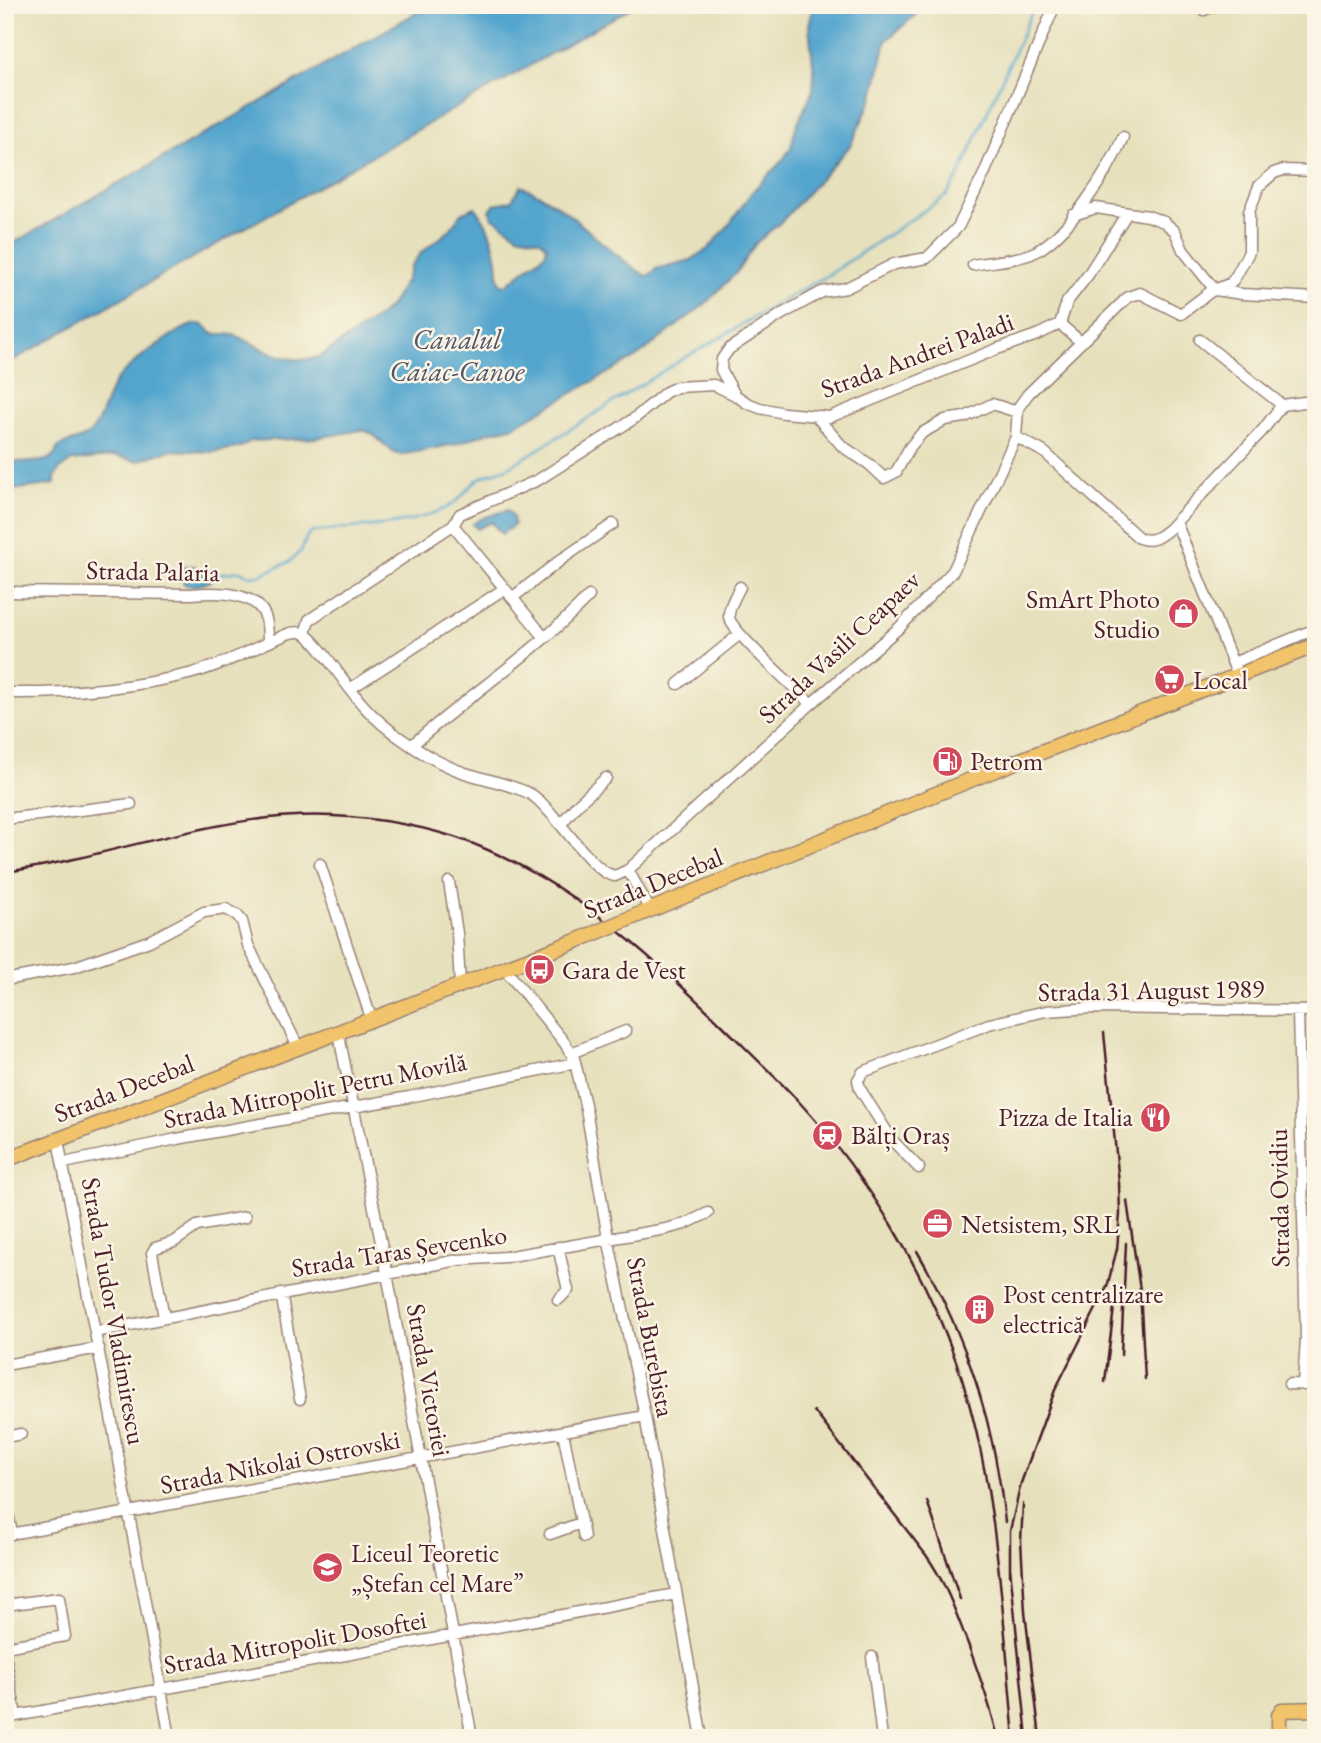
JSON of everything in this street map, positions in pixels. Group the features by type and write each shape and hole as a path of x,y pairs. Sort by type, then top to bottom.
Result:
{"main road":[{"name":"Strada Decebal","path":"5,1160 576,941 1236,669 1316,645"},
{"path":"1279,1738 1279,1714 1282,1710 1316,1709"}],"street":[{"path":"736,395 721,370 722,359 729,349 782,314 822,292 846,288 894,264 927,258 958,227 984,174 1055,5"},
{"path":"973,264 1018,258 1034,253 1047,243 1088,200 1123,137"},
{"path":"816,416 842,446 884,478 896,472 918,436 945,419 965,417 992,404 1017,412 1028,394 1112,310 1134,293 1147,295 1173,310 1185,313 1216,290 1231,283 1247,257 1249,212 1259,186 1274,173 1283,170 1316,171"},
{"path":"1073,215 1092,208 1148,216 1169,225 1177,234 1183,250 1216,290 1316,298"},
{"path":"1081,342 1060,324 1067,302 1092,269 1127,213"},
{"name":"Strada Andrei Paladi","path":"736,395 747,403 774,412 830,417 1060,324"},
{"path":"1200,340 1282,405"},
{"path":"305,634 309,620 453,525 460,514 538,481 677,387 714,385 736,395"},
{"path":"1016,437 1044,452 1139,538 1150,541 1158,538 1176,522 1262,431 1282,405 1316,403"},
{"name":"Strada Vasili Ceapaev","path":"628,870 811,704 900,628 953,571 1016,437 1017,412"},
{"path":"1176,522 1236,669 1308,632 1316,638"},
{"path":"512,598 613,524"},
{"path":"453,525 545,638"},
{"path":"740,587 729,615 730,621 811,704"},
{"path":"349,689 504,589"},
{"name":"Strada Palaria","path":"5,592 218,593 238,596 254,602 264,614 268,642"},
{"path":"412,745 474,692 545,638 589,596"},
{"path":"5,693 85,689 155,680 218,665 295,632 305,634 364,708 412,745 444,765 529,793 546,806 606,873 615,876 628,870 644,913"},
{"path":"678,684 740,634"},
{"path":"561,824 576,805 607,778"},
{"path":"6,817 131,804"},
{"path":"320,864 371,1018"},
{"path":"449,882 457,933 460,984"},
{"path":"5,980 74,967 149,941 204,912 226,909 242,921 248,945 298,1047"},
{"name":"Strada Burebista","path":"503,968 554,1027 573,1058 586,1110 608,1238 645,1416 702,1738"},
{"name":"Strada 31 August 1989","path":"919,1168 892,1140 860,1089 858,1080 863,1072 989,1024 1045,1011 1092,1008 1316,1011"},
{"name":"Strada Ovidiu","path":"1298,1011 1306,1339 1303,1385"},
{"name":"Strada Victoriei","path":"338,1031 472,1738"},
{"name":"Strada Mitropolit Petru Movilă","path":"64,1163 354,1106 573,1058 626,1031"},
{"name":"Strada Tudor Vladimirescu","path":"58,1140 170,1738"},
{"name":"Strada Taras Șevcenko","path":"95,1332 458,1260 505,1257 677,1227 708,1213"},
{"path":"164,1317 152,1254 155,1248 174,1242 197,1226 245,1217"},
{"path":"558,1247 568,1290 558,1300"},
{"path":"281,1293 300,1399"},
{"path":"5,1365 99,1349"},
{"path":"1289,1384 1316,1385"},
{"name":"Strada Nikolai Ostrovski","path":"9,1535 645,1416"},
{"path":"563,1432 584,1537"},
{"path":"5,1437 22,1434"},
{"path":"5,1497 9,1535"},
{"path":"550,1534 581,1523"},
{"name":"Strada Mitropolit Dosoftei","path":"11,1717 676,1594"},
{"path":"5,1605 59,1598 65,1636 5,1647"},
{"path":"5,1654 11,1717"},
{"path":"872,1657 882,1738"}],"water":[{"path":"430,5 636,5 5,365 5,248"},
{"name":"Canalul Caiac-Canoe","path":"813,5 926,5 886,41 873,97 850,146 783,220 756,243 736,273 705,304 638,356 512,427 456,444 400,455 371,433 362,430 316,438 251,441 243,446 213,452 170,450 137,461 115,456 72,461 59,470 55,484 5,491 5,462 43,461 54,455 62,445 89,434 97,424 112,388 121,375 154,347 191,326 201,324 211,333 236,336 287,358 298,360 319,357 380,316 390,306 421,253 449,231 463,212 475,207 484,219 492,239 501,284 506,285 545,254 547,246 541,240 518,235 492,217 490,210 495,204 511,201 521,186 555,204 646,276 656,269 691,260 709,248 791,147 796,127 813,90 809,26"},
{"path":"508,510 514,525 502,534 491,522 477,529 473,524 483,518"},
{"path":"194,566 218,574 202,584 184,584 180,571 182,567"}],"waterway":[{"path":"218,574 239,571 250,576 260,575 289,562 301,551 307,536 313,532 398,523 448,507 480,478 511,466 681,360 828,275 946,196 959,176 1035,5"}],"railway":[{"path":"5,872 48,865 219,825 306,816 368,819 437,832 488,850 551,883 638,947 691,995 826,1132 871,1193 927,1292 956,1361 981,1453 996,1548 1014,1738"},
{"path":"1010,1575 1010,1531 1021,1483 1055,1390 1107,1287 1117,1249 1119,1183 1104,1033"},
{"path":"1127,1201 1140,1290 1145,1379"},
{"path":"1121,1355 1126,1243"},
{"path":"917,1251 950,1315 976,1382 994,1451 1005,1522"},
{"path":"1105,1382 1115,1299"},
{"path":"814,1411 926,1555 939,1576 968,1644 998,1738"},
{"path":"927,1501 960,1599"},
{"path":"1023,1504 1021,1541 1025,1612 1040,1738"},
{"path":"1010,1567 1027,1738"}],"place":[{"name":"SmArt Photo Studio","path":"1183,614"},
{"name":"Local","path":"1170,680"},
{"name":"Petrom","path":"947,761"},
{"name":"Gara de Vest","path":"539,970"},
{"name":"Pizza de Italia","path":"1156,1117"},
{"name":"Bălți Oraș","path":"828,1135"},
{"name":"Netsistem, SRL","path":"938,1224"},
{"name":"Post centralizare electrică","path":"980,1309"},
{"name":"Liceul Teoretic „Ștefan cel Mare”","path":"328,1568"}]}
